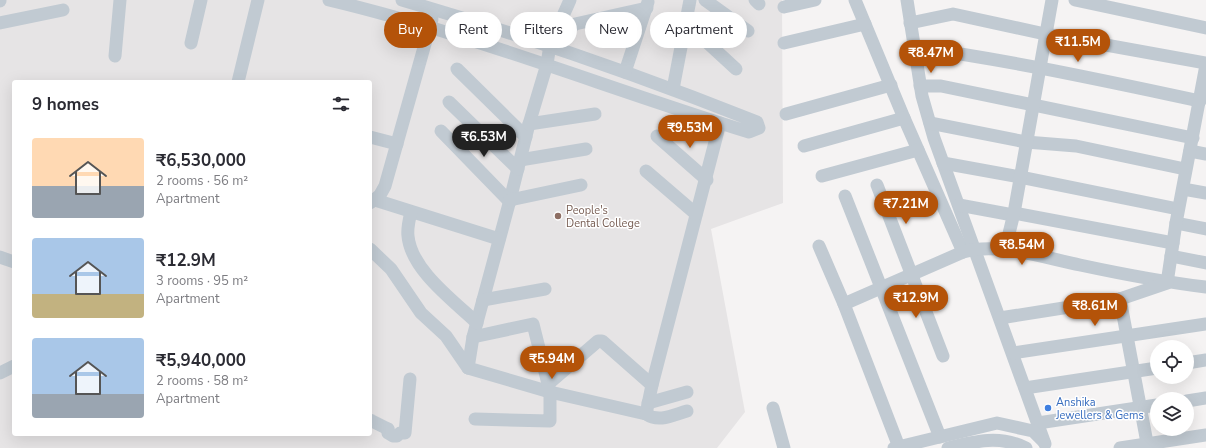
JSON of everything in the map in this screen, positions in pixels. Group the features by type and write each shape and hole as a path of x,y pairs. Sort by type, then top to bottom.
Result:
{"street":[{"path":"115,56 120,0"},
{"path":"191,43 201,0"},
{"path":"238,80 258,0"},
{"path":"329,0 384,15"},
{"path":"405,0 510,32"},
{"path":"565,12 570,0"},
{"path":"688,12 690,0"},
{"path":"705,0 748,32"},
{"path":"784,8 815,0"},
{"path":"855,0 918,150 969,250 1000,318 1047,446"},
{"path":"907,0 920,86 930,123 958,205 969,250"},
{"path":"1005,250 1034,106 1045,34 1052,0"},
{"path":"1075,0 1206,28"},
{"path":"577,23 648,4"},
{"path":"625,72 648,4"},
{"path":"0,23 63,10"},
{"path":"910,23 953,14 1206,69 1201,109 1185,169 1167,283"},
{"path":"784,43 865,24"},
{"path":"437,30 547,64 720,123 750,132 759,128 758,122 673,89 558,48"},
{"path":"913,47 951,52 1040,68 1201,109"},
{"path":"424,48 385,186 373,201 499,239"},
{"path":"468,368 473,337 510,201 527,130 547,64 550,48"},
{"path":"673,89 681,48"},
{"path":"713,48 736,69"},
{"path":"457,69 527,130"},
{"path":"786,114 890,85"},
{"path":"920,86 941,86 1193,138"},
{"path":"449,102 519,165"},
{"path":"527,130 595,114"},
{"path":"804,146 904,118"},
{"path":"687,411 660,419 651,418 647,409 696,214 707,180 720,123"},
{"path":"930,123 1026,142 1076,146 1185,169"},
{"path":"441,130 510,201"},
{"path":"657,136 707,180"},
{"path":"372,138 397,144"},
{"path":"519,165 586,149"},
{"path":"822,176 918,150"},
{"path":"1190,151 1206,154"},
{"path":"943,163 1020,176 1178,209"},
{"path":"646,171 696,214"},
{"path":"510,201 581,185"},
{"path":"877,185 943,356"},
{"path":"1183,189 1206,193"},
{"path":"845,196 940,437"},
{"path":"958,205 1013,214 1172,250 1206,263"},
{"path":"411,212 408,237 414,258 430,279 477,323"},
{"path":"1176,223 1206,229"},
{"path":"819,246 844,304 896,447 997,423 1033,431 1047,446"},
{"path":"844,304 969,250 1005,250 1167,283 1206,287"},
{"path":"372,251 391,269 421,313 446,336 468,368 549,388 647,409 687,392"},
{"path":"0,256 12,261"},
{"path":"1000,318 1120,299 1167,283"},
{"path":"483,300 545,289"},
{"path":"1120,299 1125,335 1148,446"},
{"path":"473,337 532,324 549,388 550,421 475,419"},
{"path":"1012,352 1206,324"},
{"path":"549,388 598,341 602,342 652,385"},
{"path":"1194,362 1206,360"},
{"path":"0,373 12,367"},
{"path":"1025,388 1150,369"},
{"path":"372,421 394,431 405,433 410,379"},
{"path":"1194,400 1206,398"},
{"path":"1038,423 1150,406"},
{"path":"773,408 784,448"},
{"path":"1120,448 1148,446 1206,435"},
{"path":"948,448 995,439 1016,443 1026,448"}],"shaded area":[{"name":"People's Dental College","path":"0,0 782,0 783,203 711,229 745,412 717,448 0,448"}],"place":[{"name":"People's Dental College","path":"558,216"},
{"name":"Anshika Jewellers & Gems","path":"1048,408"}]}
